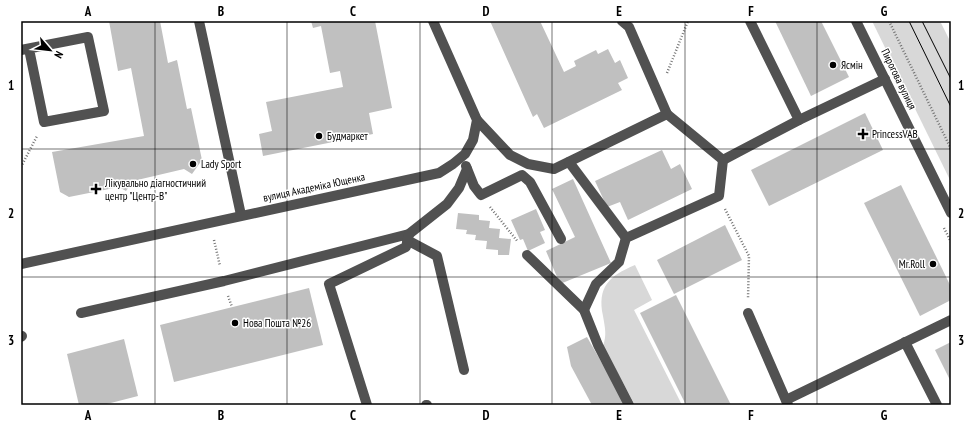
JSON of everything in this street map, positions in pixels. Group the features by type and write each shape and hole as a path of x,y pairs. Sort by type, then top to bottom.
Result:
{"street":[{"path":"199,21 241,215"},
{"path":"433,21 477,120 510,155 528,164 554,169 667,114"},
{"path":"622,21 629,27 667,114 723,160"},
{"path":"750,21 799,120"},
{"name":"Пирогова вулиця","path":"856,21 951,212"},
{"path":"88,37 104,111 44,122 25,49 88,37"},
{"path":"723,160 799,120 885,79"},
{"name":"вулиця Академіка Ющенка","path":"21,264 439,173 453,164 464,154 473,140 477,120"},
{"path":"464,154 467,169 474,186 481,195 522,175 530,182 561,239"},
{"path":"584,310 596,284 619,262 626,238 719,196 723,160"},
{"path":"569,162 626,238"},
{"path":"80,313 224,281 408,237 447,204 459,188 467,169"},
{"path":"408,237 437,256 464,370"},
{"path":"367,405 329,284 406,247 408,237"},
{"path":"527,255 584,310 598,345 629,405"},
{"path":"748,314 787,402 951,320"},
{"path":"906,342 937,405"}],"path":[{"path":"658,94 688,21"},
{"path":"889,21 951,149"},
{"path":"21,167 38,133"},
{"path":"481,195 527,255"},
{"path":"719,196 749,256 748,314"}],"shaded area":[{"path":"872,21 940,21 951,43 951,182"},
{"path":"635,265 652,300 634,310 682,405 635,405 603,346 605,328 602,297 604,290 612,278"}],"building":[{"path":"109,21 160,21 168,63 177,60 187,109 191,108 202,160 192,174 184,169 133,181 126,191 119,187 69,197 60,192 52,152 144,136 131,68 118,71"},
{"path":"311,21 375,21 392,108 369,113 373,134 263,156 259,134 272,131 266,102 343,87 340,71 330,73 321,26 313,28"},
{"path":"490,21 540,21 564,72 576,66 574,61 596,50 598,54 608,49 615,63 620,60 628,78 618,83 622,90 544,128 537,114 533,117"},
{"path":"775,21 821,21 849,77 811,96"},
{"path":"865,113 883,150 769,206 751,170"},
{"path":"662,150 671,169 680,164 692,189 628,220 620,202 607,207 595,181"},
{"path":"573,179 611,263 560,284 546,251 575,237 552,189"},
{"path":"901,185 951,287 951,300 920,316 864,203"},
{"path":"536,209 545,230 540,232 545,243 528,251 523,239 520,240 511,220"},
{"path":"458,213 479,215 479,220 490,221 489,228 500,229 499,238 511,239 509,255 498,255 498,250 486,249 487,241 475,240 476,235 466,234 467,230 456,229"},
{"path":"725,225 742,260 674,294 657,260"},
{"path":"309,288 323,345 174,382 160,325"},
{"path":"676,295 731,405 686,405 640,313"},
{"path":"587,337 626,405 592,405 571,366 567,347"},
{"path":"124,339 138,396 103,405 79,405 67,354"},
{"path":"951,342 951,382 935,350"}],"tram line":[{"path":"909,21 951,107"},
{"path":"922,21 951,79"}],"place":[{"name":"Ясмін","path":"833,65"},
{"name":"PrincessVAB","path":"863,134"},
{"name":"Будмаркет","path":"319,136"},
{"name":"Lady Sport","path":"193,164"},
{"name":"Лікувально діагностичний центр \"Центр-В\"","path":"96,189"},
{"name":"Mr.Roll","path":"933,264"},
{"name":"Нова Пошта №26","path":"235,323"}]}
